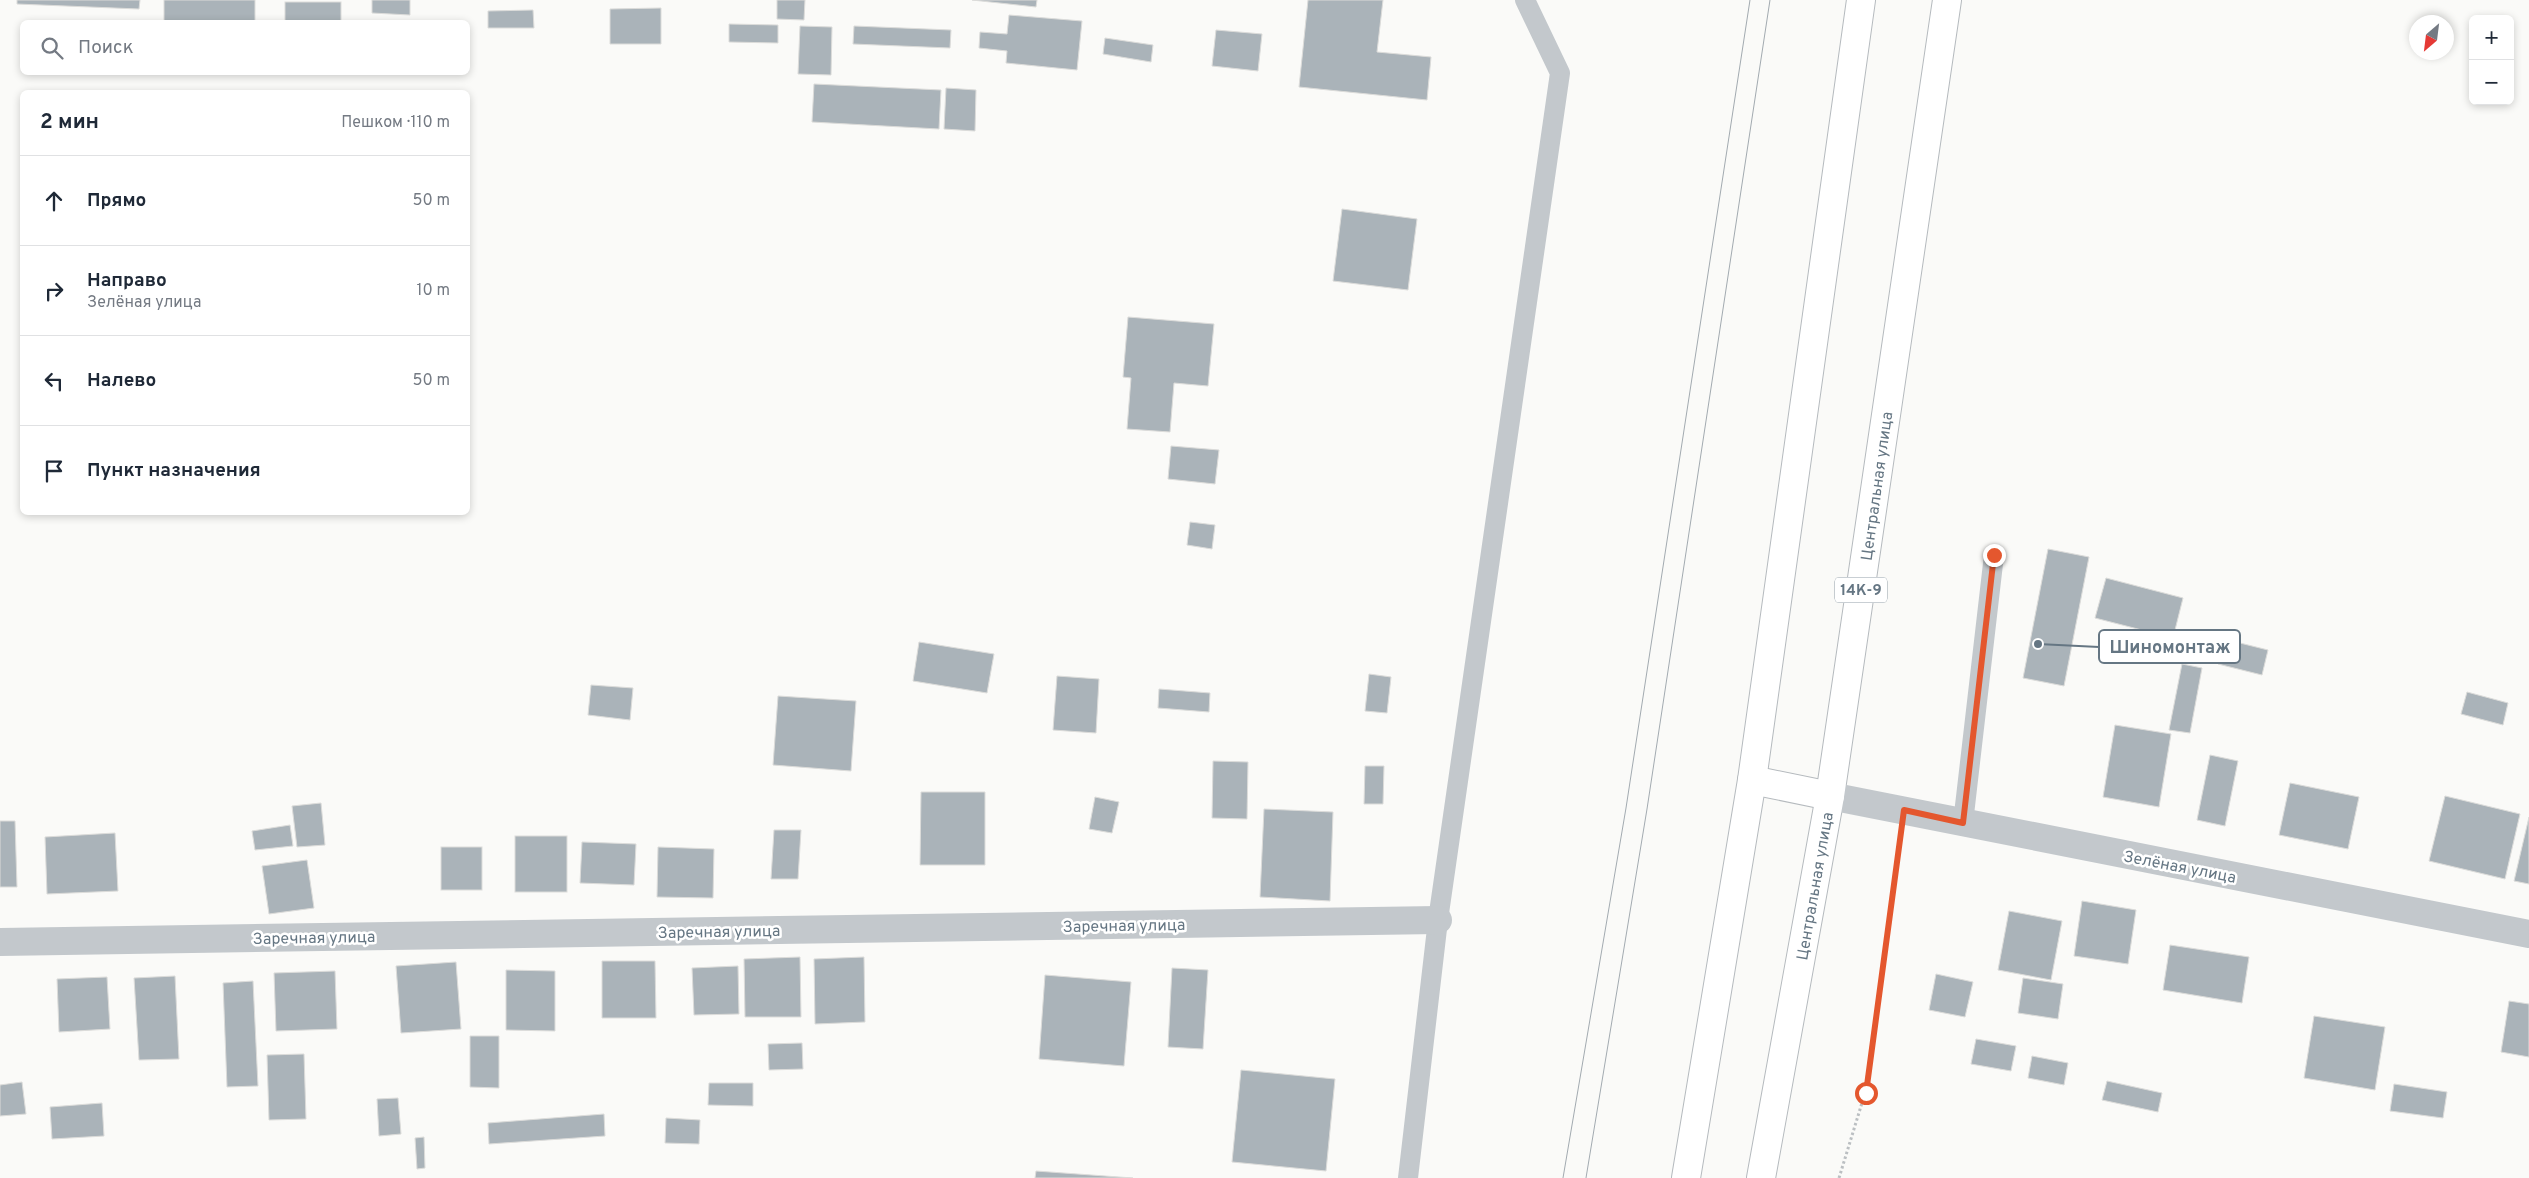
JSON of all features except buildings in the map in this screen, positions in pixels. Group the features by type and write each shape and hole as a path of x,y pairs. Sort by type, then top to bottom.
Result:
{"main road":[{"path":"1686,1178 1752,780 1861,0"},
{"name":"Центральная улица","path":"1761,1178 1830,796 1947,0"},
{"path":"1752,780 1830,796"}],"street":[{"name":"Зелёная улица","path":"1830,796 2529,934"},
{"name":"Заречная улица","path":"0,942 1438,920"}],"lane":[{"path":"1408,1178 1438,920 1560,73 1525,0"},
{"path":"1963,823 1994,555"}],"path":[{"path":"1839,1178 1866,1093 1904,810"}],"tram line":[{"path":"1563,1178 1626,808 1750,0"},
{"path":"1586,1178 1647,809 1770,0"}],"place":[{"name":"Шиномонтаж","path":"2038,644"}],"route":[{"path":"1866,1093 1904,810 1963,823 1994,555"}]}
